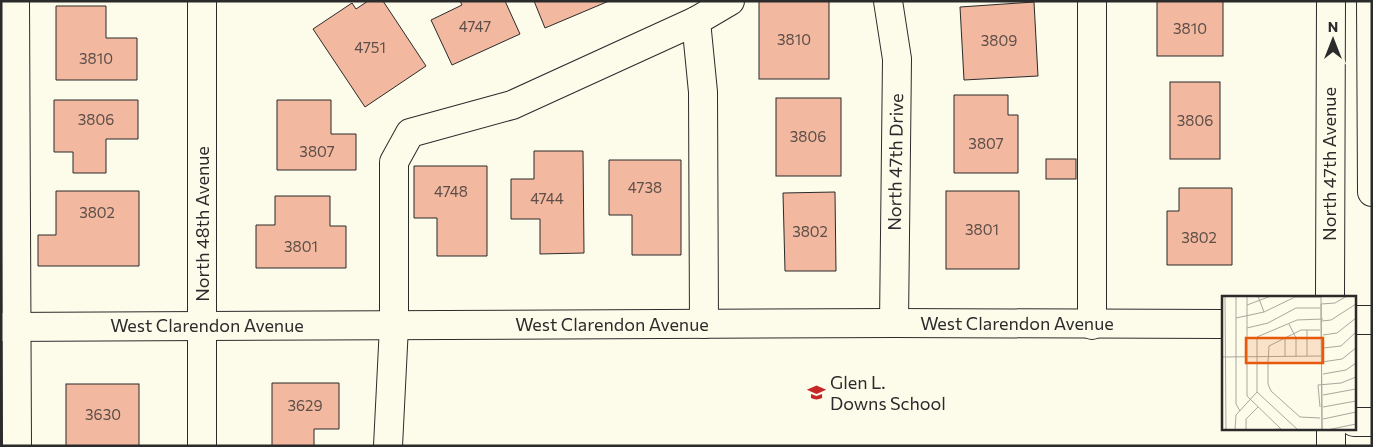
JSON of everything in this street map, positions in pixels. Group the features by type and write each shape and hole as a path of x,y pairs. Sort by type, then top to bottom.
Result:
{"street":[{"path":"15,1 8,327 17,446"},
{"name":"North 48th Avenue","path":"202,1 202,446"},
{"path":"388,446 394,326 394,162 410,133 512,105 696,21 730,1"},
{"name":"North 47th Drive","path":"888,1 897,59 894,323"},
{"path":"1092,1 1092,325"},
{"name":"North 47th Avenue","path":"1330,296 1331,1"},
{"path":"1371,1 1372,192"},
{"path":"696,21 703,92 704,324"},
{"path":"1356,320 1372,320"},
{"name":"West Clarendon Avenue","path":"8,327 894,323 1222,324"},
{"path":"1356,422 1372,422"},
{"path":"1331,430 1331,446"}],"building":[{"path":"368,1 383,1 426,66 365,107 313,29 352,3 356,9"},
{"path":"460,1 505,1 520,34 452,65 431,20 462,5"},
{"path":"534,1 609,1 545,28"},
{"path":"759,1 829,1 829,79 759,79"},
{"path":"1157,1 1223,1 1223,56 1157,56"},
{"path":"1034,2 1038,76 964,80 960,7"},
{"path":"56,6 106,6 106,38 137,38 137,80 56,80"},
{"path":"1170,82 1220,82 1220,159 1170,159"},
{"path":"954,95 1008,95 1008,115 1018,115 1018,173 954,173"},
{"path":"776,98 841,98 841,176 776,176"},
{"path":"54,100 138,100 138,139 106,139 106,173 73,173 73,152 54,152"},
{"path":"277,100 331,100 331,134 356,134 356,170 277,170"},
{"path":"534,151 583,151 584,253 540,254 540,219 511,219 511,179 534,179"},
{"path":"1046,159 1076,159 1076,179 1046,179"},
{"path":"609,160 681,160 681,255 632,255 632,215 609,215"},
{"path":"414,166 487,166 487,256 437,256 437,218 414,218"},
{"path":"1179,188 1232,188 1232,265 1167,265 1167,211 1179,211"},
{"path":"56,191 139,191 139,266 38,266 38,235 56,235"},
{"path":"946,191 1019,191 1019,269 946,269"},
{"path":"835,192 836,271 785,271 783,193"},
{"path":"275,196 330,196 330,226 346,226 346,268 256,268 256,225 275,225"},
{"path":"272,383 339,383 339,429 314,429 314,446 272,446"},
{"path":"66,384 139,384 139,446 66,446"}],"place":[{"name":"Glen L. Downs School","path":"816,393"}]}
